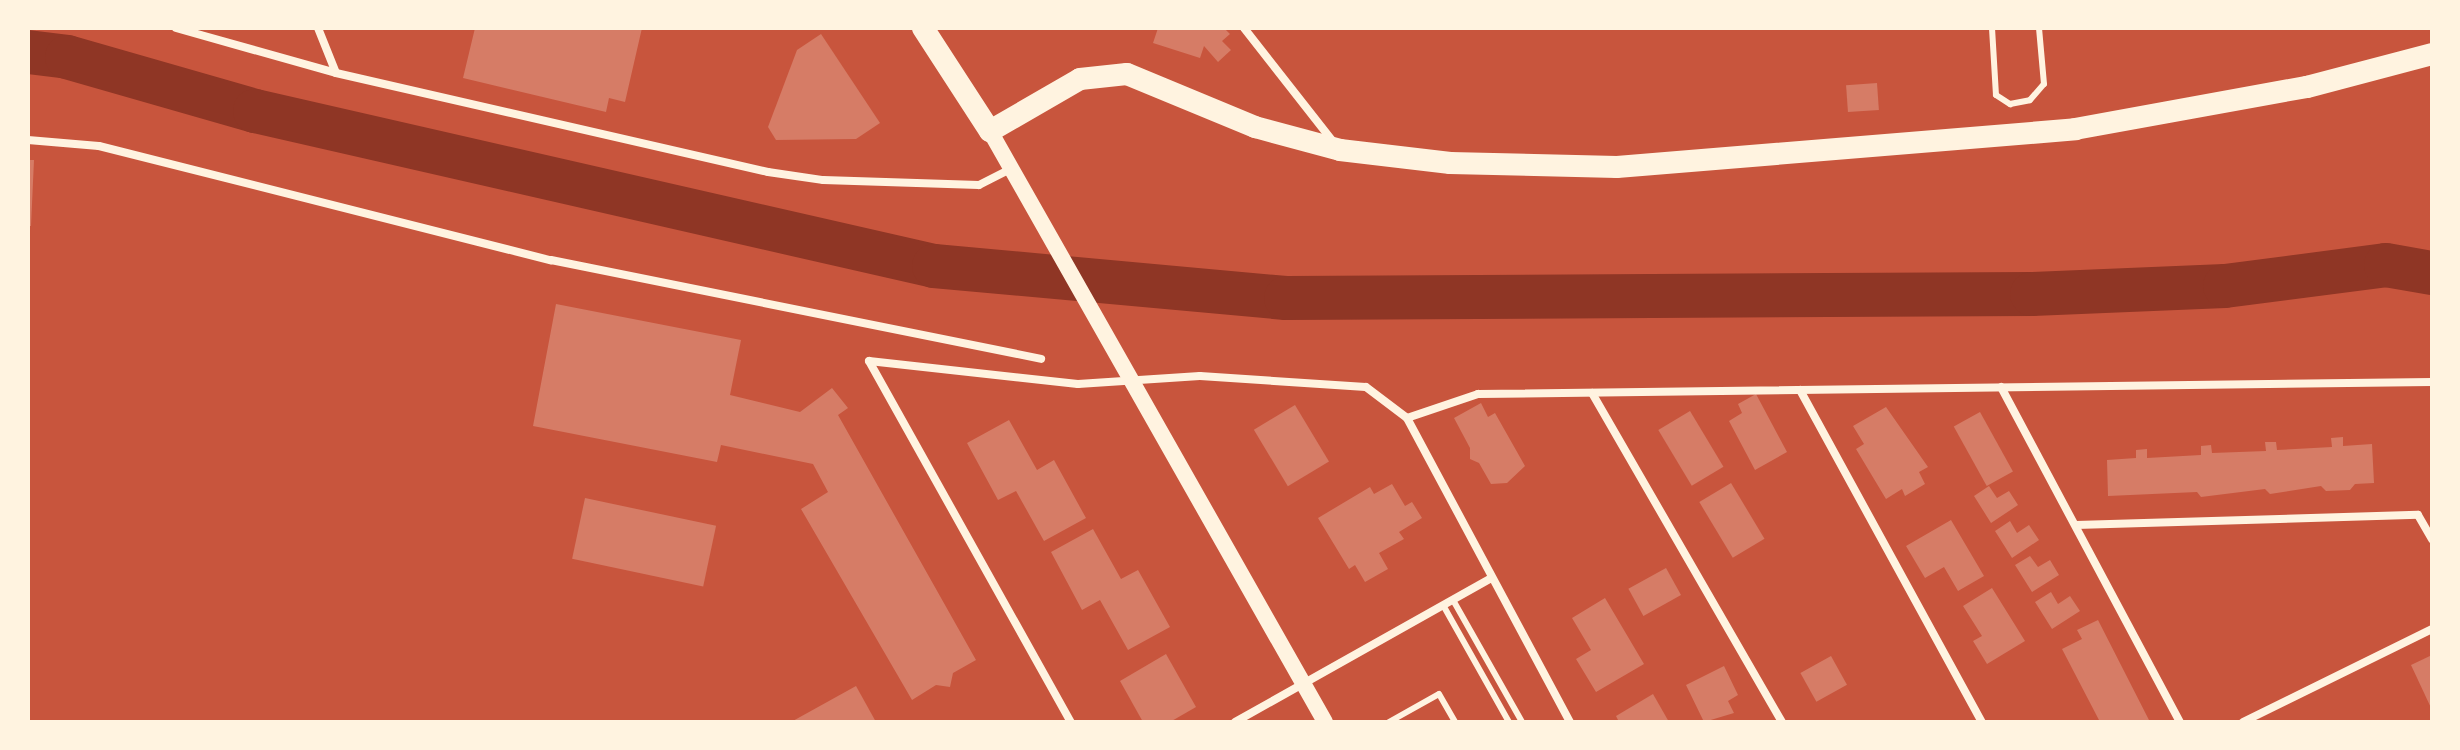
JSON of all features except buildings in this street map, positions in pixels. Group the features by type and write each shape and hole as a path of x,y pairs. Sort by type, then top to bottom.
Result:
{"highway":[{"path":"923,28 990,131 1080,79 1127,74 1255,127 1340,150 1450,163 1617,167 2075,129 2307,87 2432,54"}],"main road":[{"path":"990,131 1043,217 1325,722"}],"street":[{"path":"176,28 336,73 768,172 823,180 979,185 1013,167"},
{"path":"318,28 336,73"},
{"path":"1244,28 1340,150"},
{"path":"28,140 99,146 551,260 1041,359"},
{"path":"1071,722 869,361 1078,384 1200,376 1366,387 1407,418 1490,579 1570,722"},
{"path":"1407,418 1478,394 2432,382"},
{"path":"2001,387 2180,722"},
{"path":"1800,390 1982,722"},
{"path":"1592,393 1782,722"},
{"path":"2076,525 2418,515 2432,539"},
{"path":"1235,722 1490,579"},
{"path":"2243,722 2432,629"}],"lane":[{"path":"1992,28 1996,95 2010,104 2030,100 2044,84 2039,28"},
{"path":"1453,600 1522,722"},
{"path":"1443,605 1509,722"},
{"path":"1389,722 1439,694 1455,722"},
{"path":"1404,714 1409,722"}],"waterway":[{"path":"28,52 67,57 255,111 934,266 1286,298 2032,294 2225,286 2386,265 2432,273"}]}
